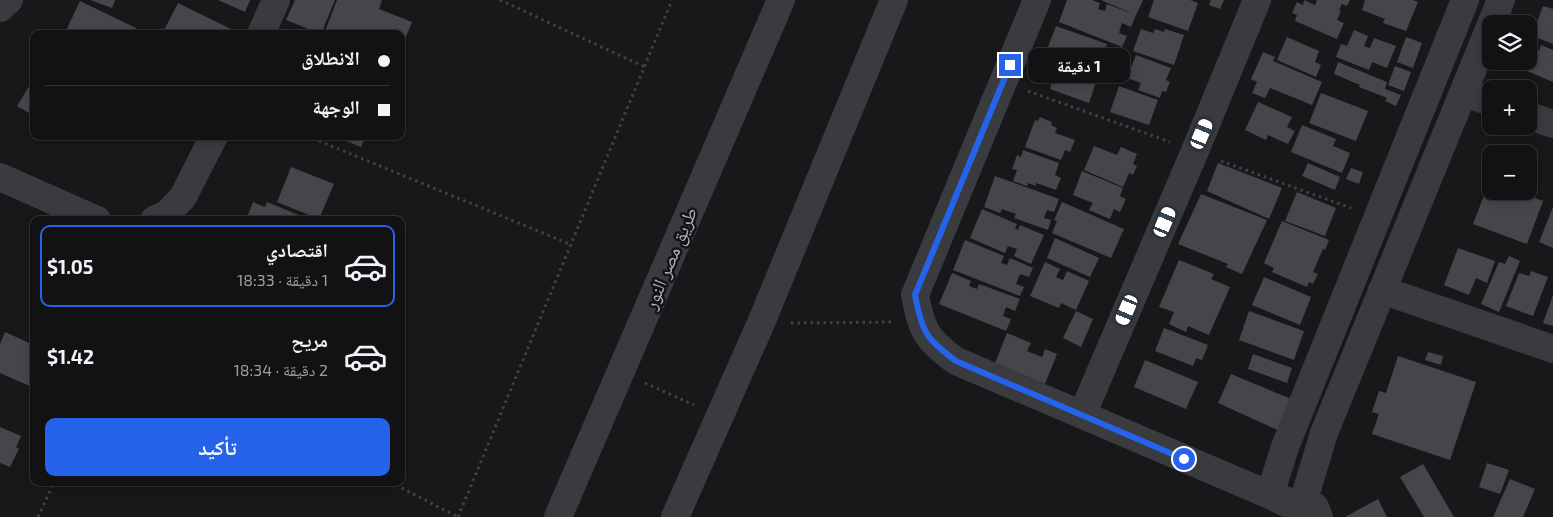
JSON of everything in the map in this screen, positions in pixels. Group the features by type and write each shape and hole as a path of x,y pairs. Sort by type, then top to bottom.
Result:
{"street":[{"path":"0,8 9,0"},
{"path":"263,30 276,0"},
{"name":"طريق مصر النور","path":"558,517 781,0"},
{"path":"675,517 761,323 894,0"},
{"path":"1037,0 915,295 920,322 934,345 956,361 1270,495 1304,513 1324,433 1501,0"},
{"path":"1082,415 1195,151 1257,0"},
{"path":"1270,495 1285,447 1465,0"},
{"path":"1463,92 1482,99"},
{"path":"1537,119 1553,124"},
{"path":"163,216 184,197 212,140"},
{"path":"0,177 87,216"},
{"path":"1382,290 1553,349"}],"path":[{"path":"500,0 645,67"},
{"path":"398,486 458,517 672,0"},
{"path":"317,140 572,245"},
{"path":"761,323 920,322"},
{"path":"620,372 720,417"},
{"path":"38,517 52,486"}],"building":[{"path":"90,0 115,0 112,8"},
{"path":"218,0 250,0 245,12"},
{"path":"295,0 335,0 323,30 311,30 286,20"},
{"path":"337,0 382,0 379,9 412,22 405,39 405,30 326,30"},
{"path":"1067,0 1092,0 1100,3 1098,9 1105,11 1107,4 1136,15 1131,27 1122,23 1119,33 1127,36 1122,47 1059,22"},
{"path":"1101,0 1143,0 1136,15"},
{"path":"1154,0 1190,0 1198,3 1188,31 1148,17"},
{"path":"1211,0 1224,0 1220,9 1209,5"},
{"path":"1304,0 1315,5 1317,0 1350,0 1347,6 1342,4 1339,10 1341,11 1337,20 1344,23 1337,39 1295,21 1297,15 1292,13 1297,2 1303,5"},
{"path":"1365,0 1413,0 1418,2 1406,31 1383,23 1385,19 1362,10"},
{"path":"80,1 136,28 135,30 66,30"},
{"path":"178,3 233,30 164,30"},
{"path":"1543,6 1553,9 1553,44 1537,38 1537,22"},
{"path":"1056,26 1107,44 1102,56 1108,58 1104,69 1085,62 1082,69 1045,55"},
{"path":"1141,29 1153,33 1155,29 1164,32 1165,29 1184,35 1174,65 1133,51"},
{"path":"1354,30 1368,36 1364,46 1370,48 1374,38 1396,46 1387,68 1372,62 1369,70 1336,57 1341,44 1347,46"},
{"path":"1287,37 1319,51 1315,62 1321,65 1316,77 1277,60"},
{"path":"1406,37 1422,43 1413,68 1397,62"},
{"path":"1541,45 1553,50 1553,82 1524,70 1537,70 1537,50 1539,51"},
{"path":"1263,52 1275,57 1273,61 1322,82 1312,105 1270,88 1265,98 1252,93 1257,82 1251,79"},
{"path":"1136,55 1171,68 1166,80 1170,82 1166,92 1162,91 1160,98 1138,90 1141,83 1127,78"},
{"path":"1338,62 1387,82 1385,89 1401,95 1396,106 1385,101 1387,98 1359,87 1360,85 1334,74"},
{"path":"1059,63 1098,76 1089,103 1050,89"},
{"path":"1395,66 1411,72 1404,91 1388,85"},
{"path":"30,85 30,114 17,106"},
{"path":"1119,86 1158,100 1149,125 1110,112"},
{"path":"1321,93 1368,111 1356,141 1309,123"},
{"path":"1258,102 1292,117 1287,127 1295,131 1288,144 1268,135 1266,140 1245,130"},
{"path":"1040,117 1052,122 1051,125 1057,128 1055,133 1075,140 1070,152 1065,150 1061,160 1025,147 1035,120 1038,121"},
{"path":"1302,125 1336,139 1333,146 1350,153 1342,173 1291,152"},
{"path":"344,140 364,140 361,147"},
{"path":"1094,146 1117,155 1121,147 1137,154 1133,164 1137,166 1133,175 1129,173 1123,187 1084,170"},
{"path":"1023,150 1059,163 1055,175 1061,178 1056,190 1036,183 1036,186 1028,183 1027,186 1013,181 1017,170 1012,169 1017,155 1021,157"},
{"path":"1218,163 1282,188 1269,219 1207,191"},
{"path":"1308,163 1340,177 1335,190 1302,176"},
{"path":"291,167 334,184 320,216 312,216 277,202"},
{"path":"1351,168 1363,172 1359,184 1346,179"},
{"path":"1082,171 1123,188 1120,196 1126,199 1120,212 1114,209 1110,219 1089,210 1093,203 1073,195"},
{"path":"995,176 1059,199 1054,212 1047,210 1044,218 1051,220 1048,230 1014,218 1016,214 1002,209 1000,213 984,207"},
{"path":"1297,192 1336,208 1325,236 1285,221"},
{"path":"1201,194 1267,220 1242,274 1226,267 1228,264 1178,244"},
{"path":"1537,199 1543,201 1527,244 1473,224 1482,200"},
{"path":"253,202 265,207 267,202 301,216 248,216"},
{"path":"1062,202 1124,229 1111,258 1052,233 1057,221 1054,220"},
{"path":"1553,207 1553,248 1539,242"},
{"path":"982,209 1017,224 1015,228 1018,230 1020,225 1044,235 1031,264 1014,256 1017,249 1008,246 1005,253 970,238"},
{"path":"1282,221 1329,240 1313,272 1318,274 1313,284 1309,282 1307,287 1272,272 1274,268 1264,263"},
{"path":"1055,238 1099,258 1090,277 1047,258"},
{"path":"965,240 1004,256 1001,263 1007,265 1010,258 1033,268 1029,277 1020,274 1016,284 1024,287 1020,296 953,270"},
{"path":"1458,248 1495,261 1487,283 1476,278 1469,295 1444,285"},
{"path":"1509,256 1520,261 1499,312 1481,304 1499,262 1505,264"},
{"path":"1179,260 1214,274 1211,279 1230,287 1209,335 1188,326 1186,332 1169,324 1174,312 1159,307"},
{"path":"1045,262 1060,269 1056,277 1063,280 1067,271 1089,281 1076,310 1061,303 1059,308 1030,296"},
{"path":"1531,271 1548,277 1533,316 1506,306 1519,273 1529,276"},
{"path":"952,273 971,281 969,286 977,289 979,284 1020,299 1015,311 1006,307 1003,316 1011,319 1006,331 939,304"},
{"path":"1264,277 1311,297 1300,325 1252,305"},
{"path":"1553,295 1553,326 1543,323"},
{"path":"1076,311 1093,319 1081,347 1063,338"},
{"path":"1249,311 1304,331 1294,360 1239,340"},
{"path":"1164,328 1208,345 1202,360 1196,358 1193,366 1155,351"},
{"path":"5,332 30,343 30,386 0,373 0,344"},
{"path":"1007,333 1031,343 1027,351 1042,357 1045,349 1057,354 1045,384 995,363"},
{"path":"1428,352 1443,356 1441,365 1425,360"},
{"path":"1253,354 1292,368 1287,383 1248,369"},
{"path":"1398,356 1476,382 1450,460 1372,434 1379,414 1372,412 1379,391 1386,393"},
{"path":"1145,360 1198,382 1186,409 1134,387"},
{"path":"1231,374 1296,401 1282,432 1218,403"},
{"path":"0,427 21,436 16,447 19,449 10,467 0,463"},
{"path":"1487,463 1509,470 1500,494 1479,487"},
{"path":"1423,464 1454,517 1424,517 1400,477"},
{"path":"1510,479 1535,489 1523,517 1493,517"},
{"path":"1378,499 1387,517 1345,517"}],"route":[{"path":"1010,65 915,295 920,322 934,345 956,361 1184,459"}]}
